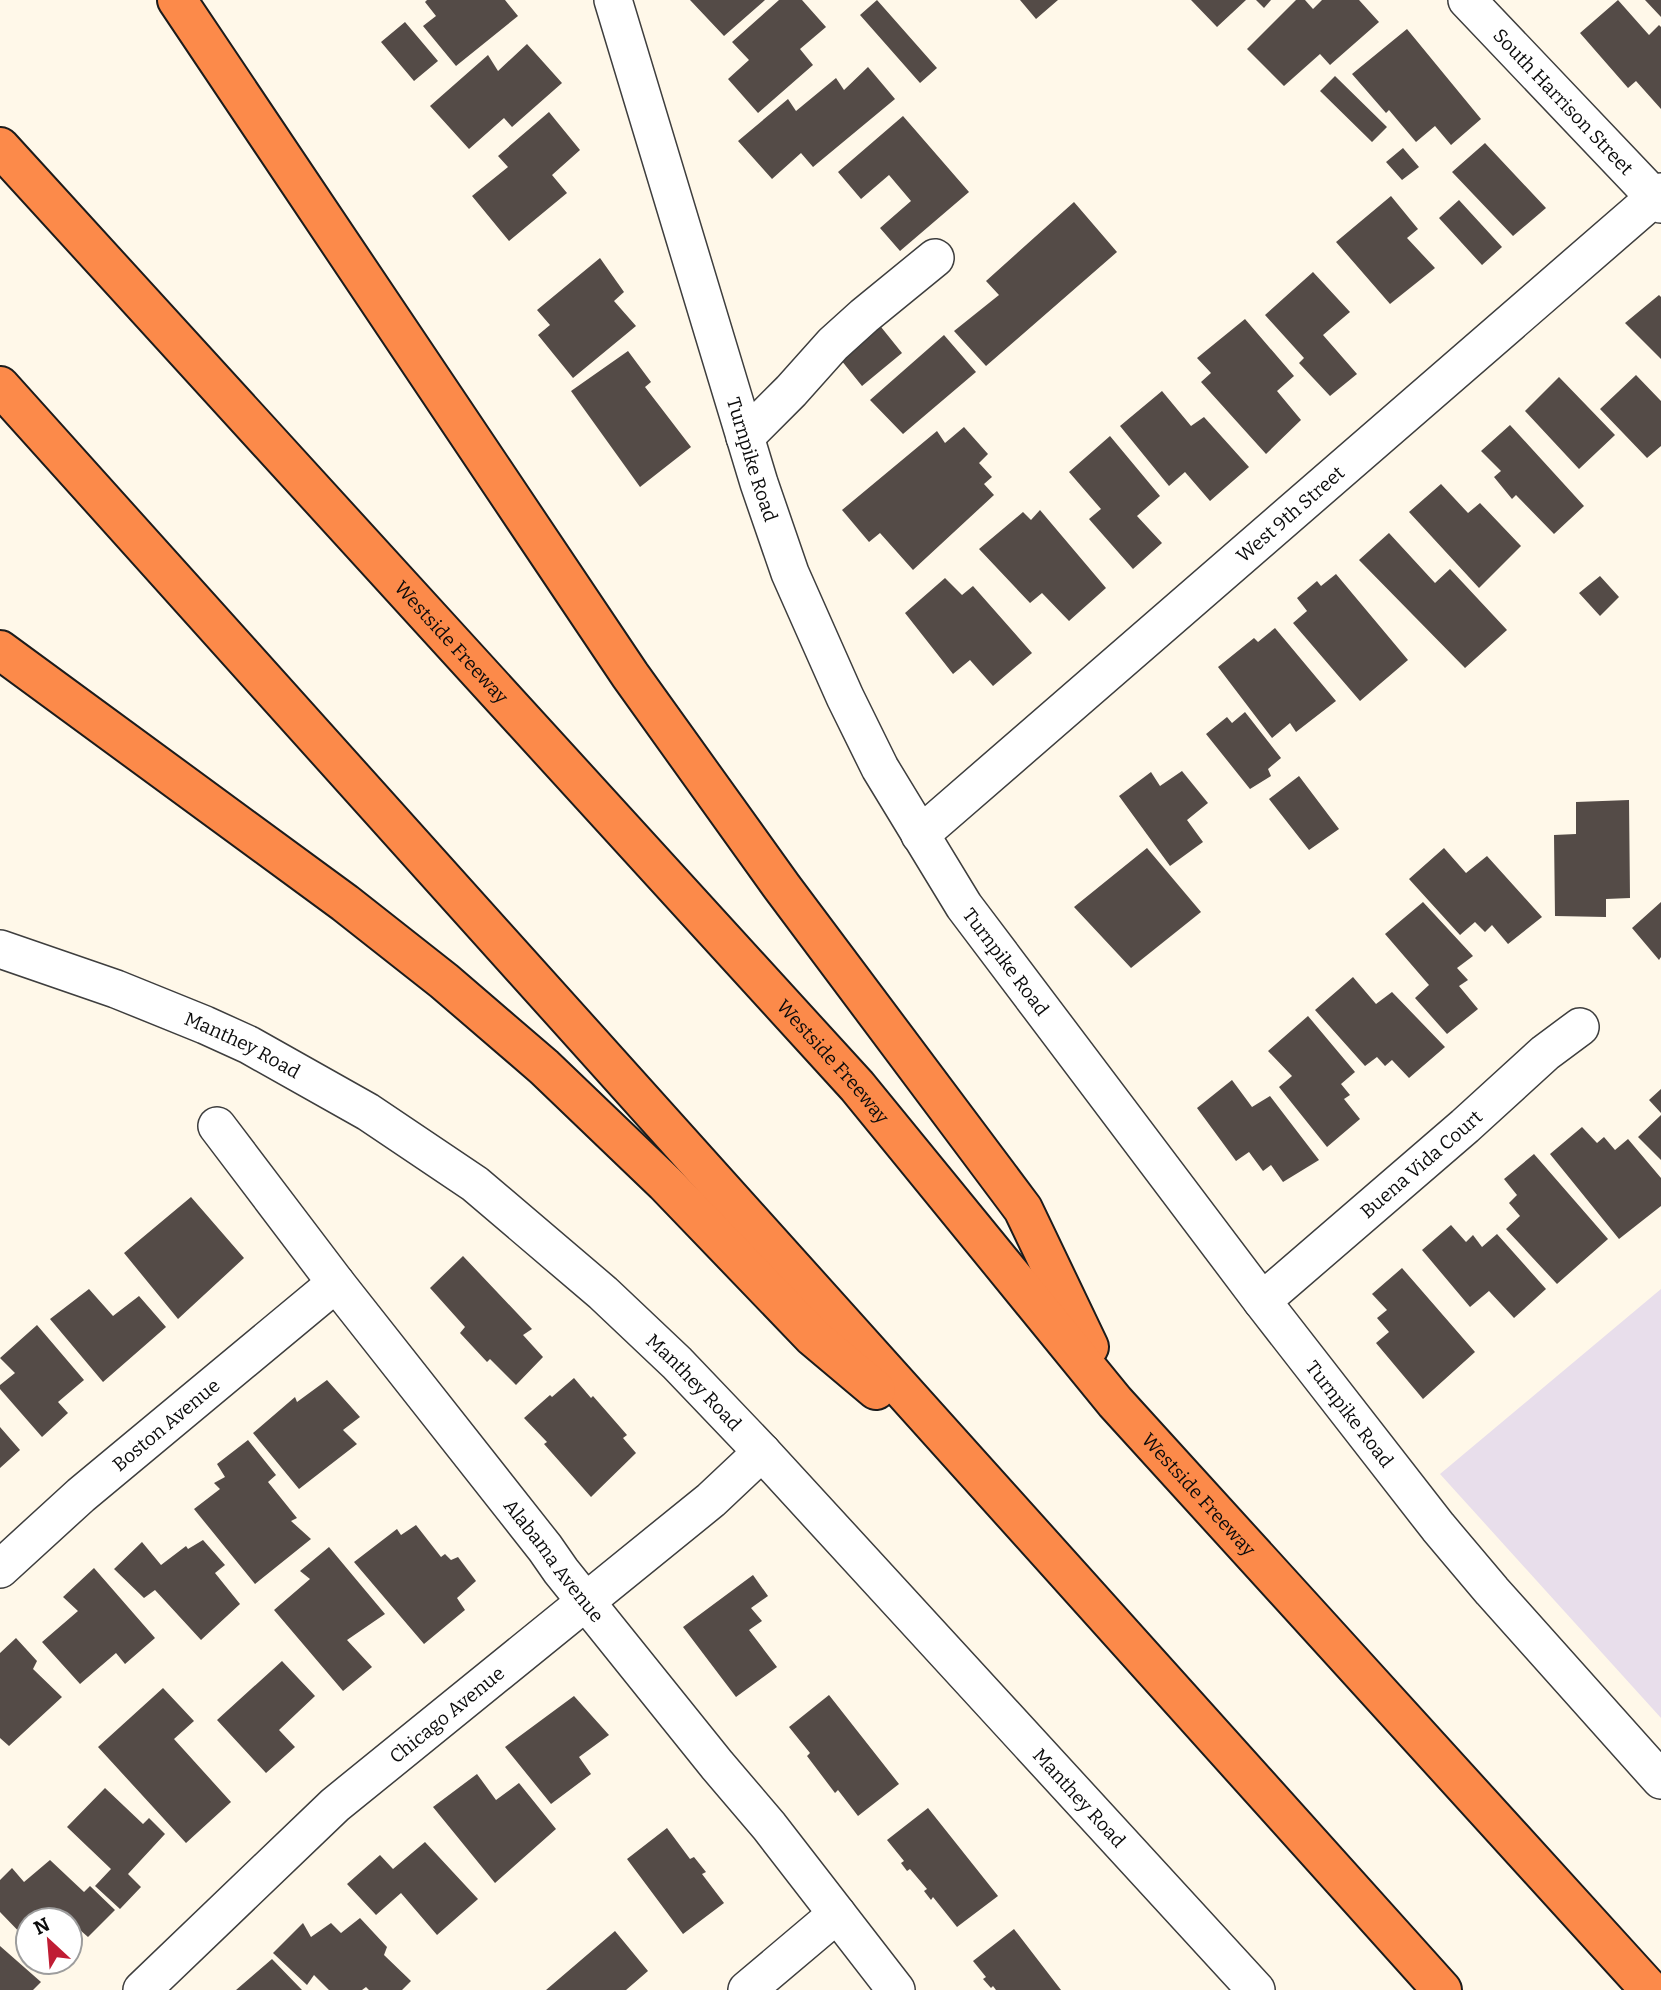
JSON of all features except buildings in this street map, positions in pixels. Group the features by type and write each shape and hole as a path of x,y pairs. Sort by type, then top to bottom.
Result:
{"highway":[{"path":"177,0 630,675 782,887 1023,1209 1115,1402"},
{"name":"Westside Freeway","path":"0,147 857,1086 1115,1402 1650,1990"},
{"path":"0,386 1442,1990"},
{"path":"0,650 345,903 444,981 544,1067 665,1183 813,1337 991,1489"}],"street":[{"name":"Turnpike Road","path":"613,0 759,483 790,573 880,768 964,906 1262,1300 1446,1536 1661,1780"},
{"name":"South Harrison Street","path":"1467,0 1659,198"},
{"name":"West 9th Street","path":"920,835 1659,198"},
{"path":"745,437 833,344 935,258"},
{"name":"Manthey Road","path":"0,950 116,989 249,1045 379,1119 475,1184 603,1293 677,1363 1256,1990"},
{"name":"Buena Vida Court","path":"1262,1300 1465,1126 1545,1053 1580,1027"},
{"name":"Alabama Avenue","path":"217,1126 336,1283 586,1601 769,1826 896,1990"},
{"name":"Boston Avenue","path":"0,1569 81,1495 336,1283"},
{"name":"Chicago Avenue","path":"142,1990 335,1805 711,1500 762,1452"},
{"path":"747,1990 837,1914"}],"shaded area":[{"path":"1661,1289 1661,1718 1440,1474"}]}
